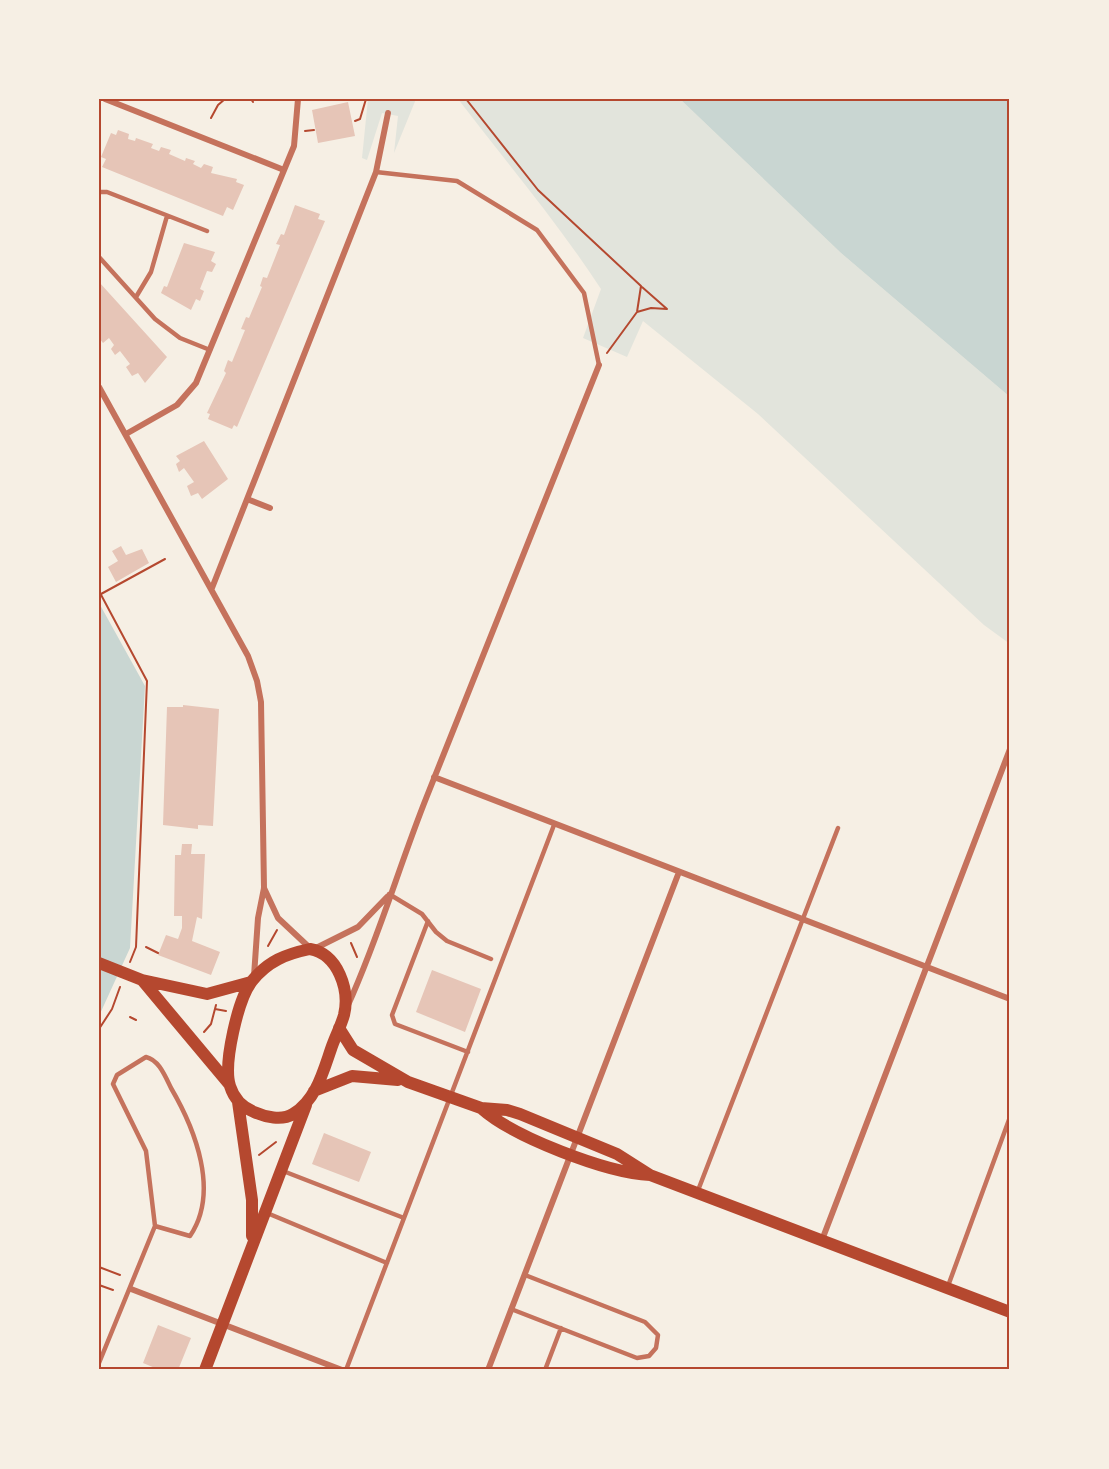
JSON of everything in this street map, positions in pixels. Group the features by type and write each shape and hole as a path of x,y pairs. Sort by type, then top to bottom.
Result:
{"main road":[{"path":"205,1370 306,1104 314,1090 344,1013 344,988 337,969 329,958 312,949 288,953 271,962 252,981 230,1047 229,1084"},
{"path":"99,963 142,980 207,993 252,981"},
{"path":"142,980 229,1084 238,1102 252,1200 252,1244"},
{"path":"339,1028 352,1050 408,1082 481,1108 507,1110 578,1137 632,1161 650,1175"},
{"path":"314,1090 352,1076 408,1082"},
{"path":"238,1102 257,1114 278,1118 291,1116 306,1104"},
{"path":"481,1108 513,1130 572,1154 625,1172 650,1175 1010,1312"}],"street":[{"path":"105,99 284,170"},
{"path":"126,434 173,407 188,395 210,350 294,146 298,99"},
{"path":"212,588 376,172 388,113"},
{"path":"344,1013 379,932 389,894 434,777 599,365"},
{"path":"99,387 212,588 248,656 257,681 261,702 264,888 258,918 252,981"},
{"path":"247,499 270,508"},
{"path":"822,1240 1010,748"},
{"path":"434,777 1010,999"},
{"path":"488,1370 679,872"},
{"path":"264,888 278,918 312,949 358,927 389,894"},
{"path":"131,1289 344,1370"}],"lane":[{"path":"376,172 457,181 537,230 584,293 599,365"},
{"path":"99,192 107,192 207,231"},
{"path":"136,297 151,272 167,216"},
{"path":"99,257 155,319 180,338 210,350"},
{"path":"344,1370 555,825"},
{"path":"697,1193 838,828"},
{"path":"389,894 418,912 447,941 490,959"},
{"path":"428,921 392,1015 395,1024 468,1052"},
{"path":"99,1363 155,1226 146,1151 113,1084 117,1075 146,1057 156,1062 188,1118 202,1165 203,1207 198,1224 190,1236 155,1226"},
{"path":"947,1288 1010,1117"},
{"path":"281,1170 404,1218"},
{"path":"265,1212 387,1263"},
{"path":"511,1309 640,1358 652,1355 658,1341 655,1330 645,1322 525,1275"},
{"path":"545,1370 561,1328"}],"path":[{"path":"211,118 216,108 225,99"},
{"path":"355,121 360,118 366,99"},
{"path":"466,99 538,190 667,309 651,308 638,312"},
{"path":"599,365 638,312 641,286"},
{"path":"128,968 136,947 147,681 100,593 165,559"},
{"path":"266,951 279,928"},
{"path":"350,940 360,963"},
{"path":"146,948 158,953"},
{"path":"99,1029 112,1009 124,978"},
{"path":"204,1032 210,1024 216,1002"},
{"path":"130,1017 136,1020"},
{"path":"257,1156 268,1150 280,1137"},
{"path":"99,1267 120,1275"},
{"path":"99,1285 112,1290"}],"shaded area":[{"path":"368,99 416,99 394,153 398,116 382,113 367,160 362,158"},
{"path":"458,99 680,99 841,253 1010,397 1010,644 984,625 758,414 643,321 627,357 583,338 601,289 550,216"},
{"path":"680,99 1010,99 1010,397 841,253"},
{"path":"99,603 145,686 130,948 99,1016"}],"building":[{"path":"348,102 355,136 318,143 312,110"},
{"path":"118,130 129,134 128,139 135,141 136,138 153,144 151,148 159,151 161,147 171,150 169,154 185,161 186,158 195,161 193,164 201,168 204,164 213,167 211,173 237,179 236,182 244,185 233,210 227,207 223,216 102,167 106,159 101,157 111,133 116,135"},
{"path":"295,205 320,214 318,219 325,221 237,427 234,425 232,429 208,419 210,414 207,413 226,373 224,371 228,360 232,362 245,330 241,329 246,317 249,318 262,287 260,286 263,277 267,278 280,245 276,244 281,234 284,235"},
{"path":"184,243 215,252 211,261 216,264 212,272 207,271 200,289 204,291 200,301 196,299 191,310 161,293 164,286 167,287"},
{"path":"99,282 167,357 145,383 138,373 132,376 126,367 130,364 120,351 115,355 111,349 114,345 109,338 103,343 99,338"},
{"path":"204,441 228,479 202,499 198,493 191,496 187,486 194,482 184,468 179,472 176,464 180,461 176,456"},
{"path":"121,546 126,555 142,549 149,563 116,582 108,567 118,561 112,551"},
{"path":"183,705 219,709 213,826 198,825 198,829 163,825 167,707 183,707"},
{"path":"182,844 192,844 191,854 205,854 202,919 197,917 192,941 220,952 211,975 158,955 166,935 178,939 182,928 182,916 174,916 175,855 181,855"},
{"path":"432,970 481,989 465,1032 416,1012"},
{"path":"324,1133 371,1152 359,1182 312,1164"},
{"path":"158,1325 191,1338 178,1370 160,1370 143,1363"}]}
